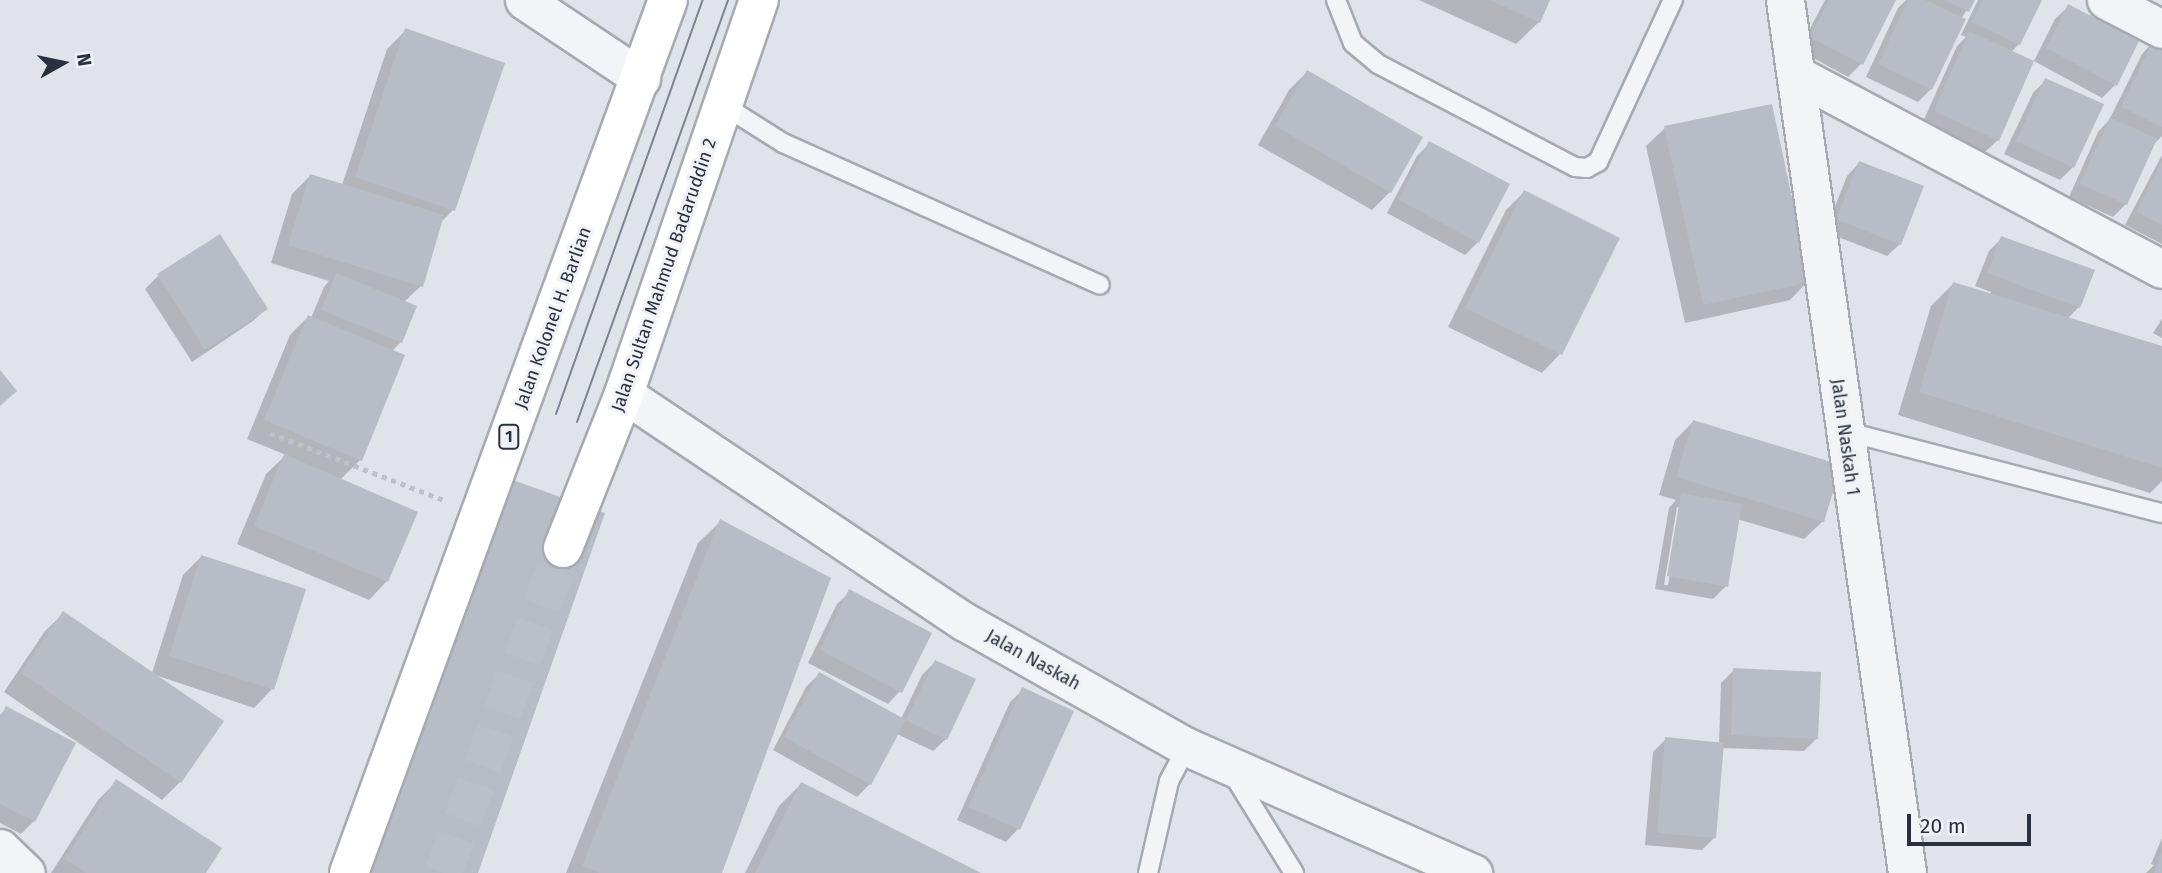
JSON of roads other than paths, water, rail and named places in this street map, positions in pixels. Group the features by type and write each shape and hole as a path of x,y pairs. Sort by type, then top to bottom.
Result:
{"highway":[{"name":"Jalan Kolonel H. Barlian","path":"349,873 668,0"},
{"name":"Jalan Sultan Mahmud Badaruddin 2","path":"563,548 624,394 759,0"}],"street":[{"path":"524,0 641,78"},
{"name":"Jalan Naskah 1","path":"1785,0 1907,873"},
{"path":"2106,0 2162,29"},
{"path":"1797,75 2162,269"},
{"name":"Jalan Naskah","path":"624,394 965,622 1187,747 1473,873"},
{"path":"0,848 26,873"}],"lane":[{"path":"1336,0 1353,43 1378,64 1575,167 1587,168 1598,162 1673,0"},
{"path":"723,105 783,143 1100,285"},
{"path":"1844,431 2162,513"},
{"path":"1148,873 1168,781 1187,747"},
{"path":"1226,762 1294,873"}],"tunnel":[{"path":"443,873 563,548"}],"tram line":[{"path":"556,414 703,0"},
{"path":"577,422 728,0"}]}
